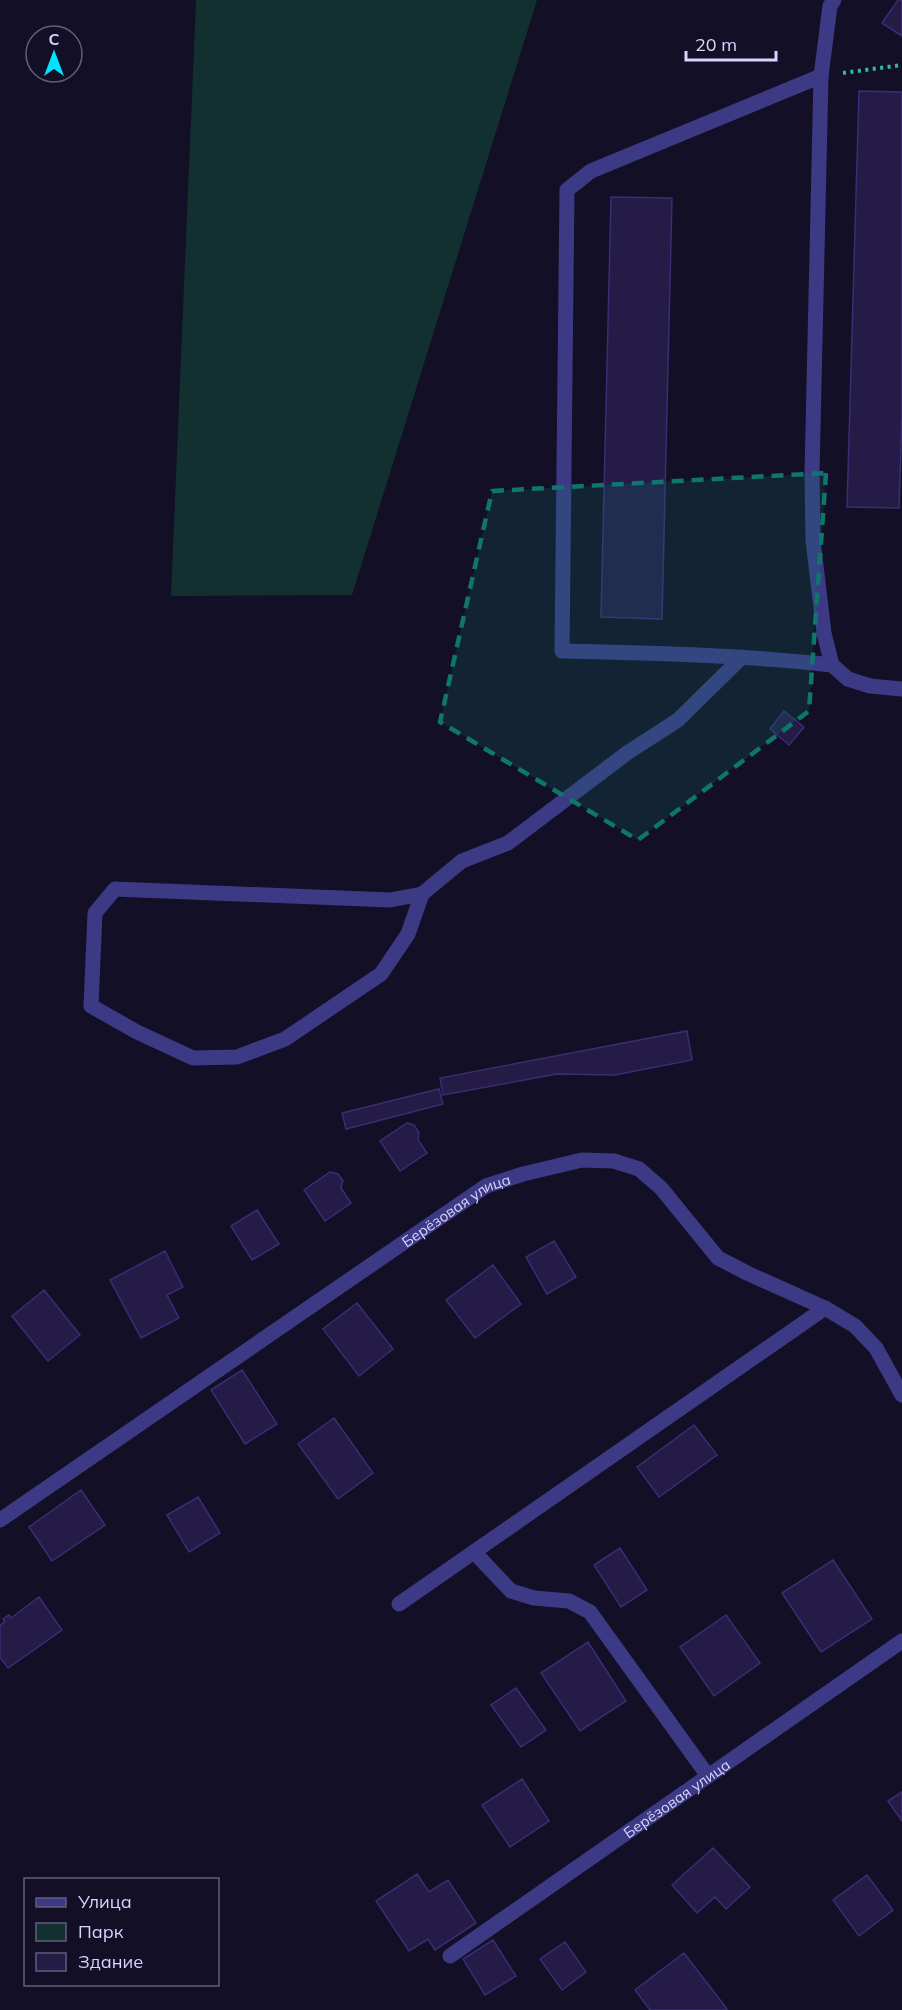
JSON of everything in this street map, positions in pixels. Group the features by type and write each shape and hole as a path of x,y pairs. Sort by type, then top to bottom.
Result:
{"street":[{"path":"834,0 830,6 821,76 812,462 813,540 824,633 832,664 848,679 870,686 902,689"},
{"path":"821,76 591,171 567,190 562,651 670,653 832,664"},
{"path":"422,894 408,934 381,974 285,1039 237,1057 193,1058 137,1032 92,1006 95,913 115,889 390,900 422,894 462,861 508,843 627,753 678,720 742,657"},
{"name":"Берёзовая улица","path":"0,1520 486,1186 523,1174 582,1160 614,1161 639,1169 662,1188 718,1258 825,1308 855,1326 876,1348 902,1395"},
{"path":"399,1604 825,1308"},
{"path":"474,1552 511,1591 534,1599 569,1600 590,1612 708,1776"},
{"name":"Берёзовая улица","path":"450,1956 902,1641"}],"path":[{"path":"857,71 902,65"}],"highlighted area":[{"path":"826,473 809,711 638,840 440,722 492,491"}],"green space":[{"path":"196,0 537,0 352,595 171,596"}],"building":[{"path":"898,0 902,0 902,36 882,23"},
{"path":"859,91 902,92 902,414 899,508 847,507"},
{"path":"611,197 672,198 662,619 601,617"},
{"path":"784,711 804,727 789,745 770,729"},
{"path":"687,1031 692,1060 615,1075 557,1074 443,1095 440,1078"},
{"path":"439,1089 443,1104 346,1129 342,1113"},
{"path":"407,1123 414,1125 419,1133 418,1140 427,1153 400,1171 380,1141"},
{"path":"330,1172 338,1174 343,1181 341,1188 351,1203 325,1221 304,1190"},
{"path":"257,1210 279,1244 252,1260 231,1226"},
{"path":"554,1241 576,1277 547,1294 526,1257"},
{"path":"165,1251 183,1287 167,1295 179,1318 141,1338 110,1280"},
{"path":"493,1265 521,1304 475,1338 446,1300"},
{"path":"44,1290 80,1335 48,1361 12,1316"},
{"path":"357,1303 393,1349 359,1376 323,1329"},
{"path":"242,1370 277,1424 245,1444 211,1390"},
{"path":"334,1418 373,1473 338,1499 298,1444"},
{"path":"694,1425 717,1455 659,1497 637,1467"},
{"path":"81,1490 105,1525 52,1561 29,1527"},
{"path":"198,1497 220,1533 189,1552 167,1515"},
{"path":"620,1548 647,1590 621,1607 594,1565"},
{"path":"833,1560 872,1619 821,1652 782,1593"},
{"path":"39,1597 62,1630 8,1668 0,1657 0,1625 5,1622 3,1619 9,1615 11,1618"},
{"path":"726,1615 760,1663 714,1696 680,1647"},
{"path":"588,1642 626,1701 580,1731 541,1673"},
{"path":"516,1688 546,1730 521,1747 491,1705"},
{"path":"522,1779 549,1821 510,1847 482,1805"},
{"path":"902,1792 902,1821 888,1801"},
{"path":"713,1848 750,1887 726,1909 715,1897 697,1913 672,1885"},
{"path":"417,1874 429,1892 448,1880 476,1923 435,1950 428,1939 409,1951 376,1901"},
{"path":"867,1875 893,1910 859,1936 833,1900"},
{"path":"493,1940 516,1976 485,1995 463,1959"},
{"path":"565,1942 586,1972 562,1990 540,1959"},
{"path":"684,1953 726,2010 650,2010 635,1990"}]}
